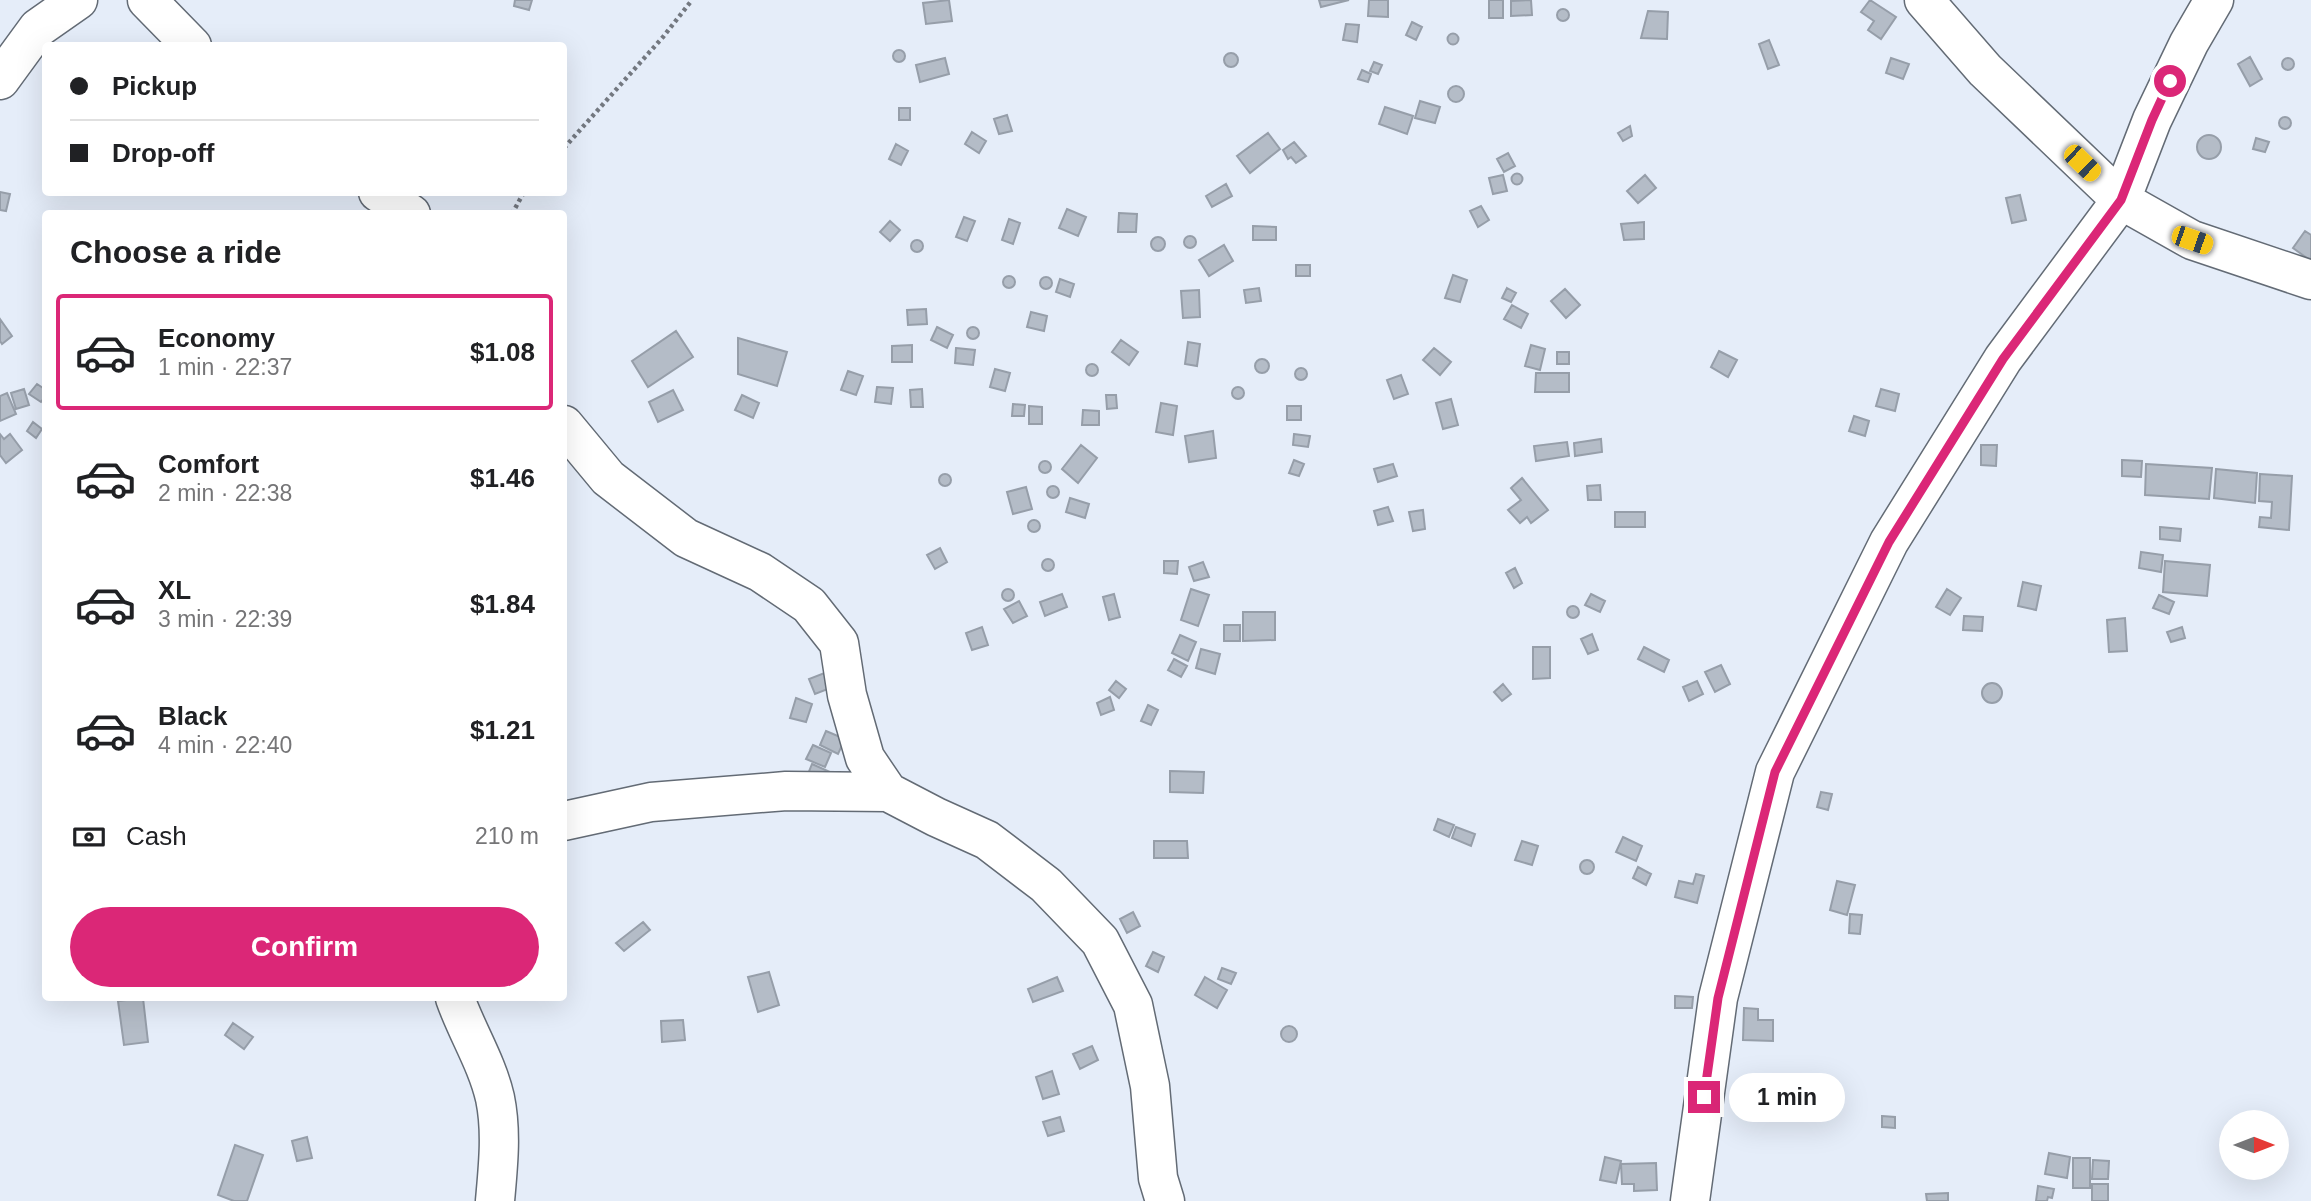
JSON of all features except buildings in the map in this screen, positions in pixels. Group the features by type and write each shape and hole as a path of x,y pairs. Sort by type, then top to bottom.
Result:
{"street":[{"path":"0,80 38,28 78,0"},
{"path":"147,0 188,42"},
{"path":"1924,0 1985,70 2121,200 2192,240 2311,280"},
{"path":"1690,1201 1718,998 1775,772 1889,542 2003,359 2121,200 2152,120 2189,43 2214,0"},
{"path":"384,196 405,210"},
{"path":"567,429 608,478 686,538 760,572 809,605 839,643 847,695 864,758 888,792"},
{"path":"567,820 650,802 786,791 888,792 988,840 1046,885 1100,941 1133,1005 1150,1086 1158,1178 1165,1201"},
{"path":"457,1001 482,1059 495,1099 499,1148 495,1201"}],"path":[{"path":"567,145 663,37 692,0"}],"route":[{"path":"1704,1097 1718,998 1775,772 1889,542 2003,359 2121,200 2170,81"}]}
